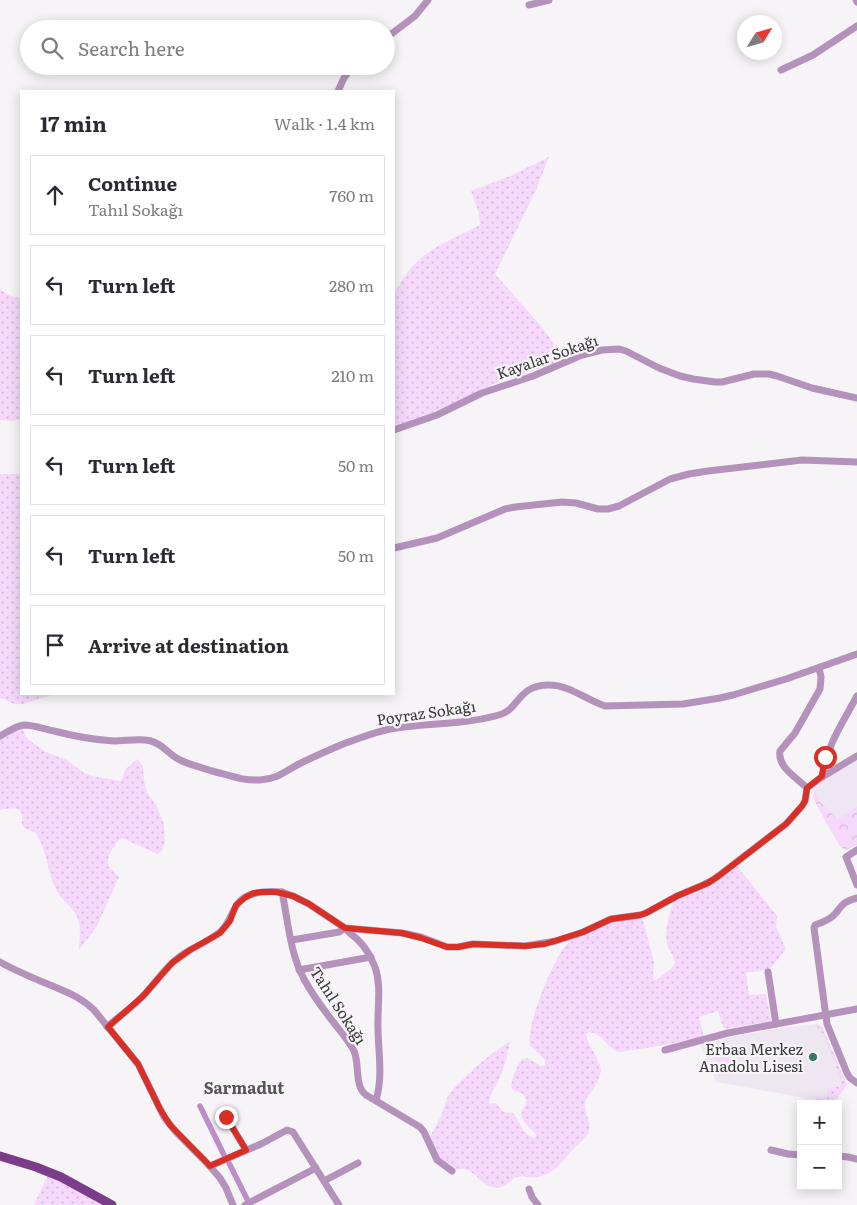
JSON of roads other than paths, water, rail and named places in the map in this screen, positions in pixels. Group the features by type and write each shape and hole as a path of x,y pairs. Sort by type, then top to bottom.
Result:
{"main road":[{"path":"0,1156 61,1177 112,1205"}],"street":[{"path":"395,31 414,16 428,0"},
{"path":"529,5 550,0"},
{"path":"781,70 813,55 857,26"},
{"path":"338,90 346,75"},
{"name":"Kayalar Sokağı","path":"395,430 437,415 482,393 533,376 582,355 602,350 619,349 626,351 659,368 693,379 722,382 754,374 769,374 812,388 857,398"},
{"path":"395,548 437,538 505,509 515,507 551,502 570,502 608,509 618,506 664,482 689,474 802,460 857,462"},
{"name":"Poyraz Sokağı","path":"0,736 19,726 30,725 104,740 144,740 162,746 173,756 186,763 243,779 261,780 276,777 342,745 378,732 450,723 500,714 509,710 526,691 541,686 550,685 567,688 605,706 683,704 733,696 857,654"},
{"path":"807,788 784,766 780,759 780,751 795,733 820,689 821,677 819,668"},
{"path":"822,776 823,764 830,745 857,696"},
{"path":"292,940 339,932 345,928 402,933 447,947 473,944 525,946 556,941 583,932 611,919 640,915 708,883 720,875 786,824 805,801 807,788 822,776 857,756"},
{"path":"857,850 846,857 857,885"},
{"path":"108,1027 143,996 172,963 220,933 230,921 239,901 261,892 282,892 309,904 345,928 362,945 370,957 377,973 379,986 380,1059 376,1100"},
{"name":"Tahıl Sokağı","path":"282,892 299,970 315,997 353,1049 358,1063 361,1090 420,1127 437,1160 452,1171"},
{"path":"857,898 842,904 829,919 815,925 829,1030 847,1073 850,1078 857,1082"},
{"path":"299,970 370,957"},
{"path":"0,962 74,995 88,1004 138,1064 170,1125 223,1182 233,1205"},
{"path":"768,972 776,1024"},
{"path":"665,1050 728,1033 857,1009"},
{"path":"226,1117 246,1150"},
{"path":"210,1166 290,1130 316,1168 336,1204"},
{"path":"771,1150 797,1155"},
{"path":"842,1156 857,1159"},
{"path":"324,1181 358,1163"},
{"path":"245,1205 316,1168"},
{"path":"529,1189 538,1205"}],"waterway":[{"path":"200,1106 224,1155"},
{"path":"229,1163 247,1199"}],"place":[{"name":"Erbaa Merkez Anadolu Lisesi","path":"813,1057"}],"district":[{"name":"Sarmadut","path":"244,1087"}]}
